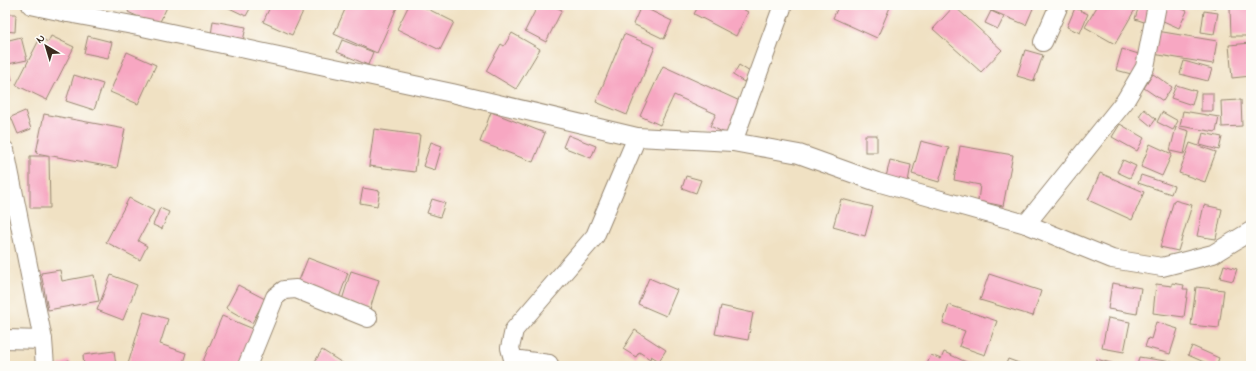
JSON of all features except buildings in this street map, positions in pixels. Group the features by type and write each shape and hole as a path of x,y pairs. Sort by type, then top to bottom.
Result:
{"street":[{"path":"31,5 69,9 146,28 444,92 637,136 733,142 799,154 877,182 1026,224 1112,259 1162,267 1213,254 1251,230"},
{"path":"733,142 784,5"},
{"path":"1043,42 1059,5"},
{"path":"1026,224 1126,101 1145,67 1157,5"},
{"path":"548,366 549,364 513,359 510,348 514,330 595,236 637,136"},
{"path":"5,150 43,340 45,366"},
{"path":"247,366 275,297 284,290 296,289 368,318"},
{"path":"5,338 43,340"}]}
